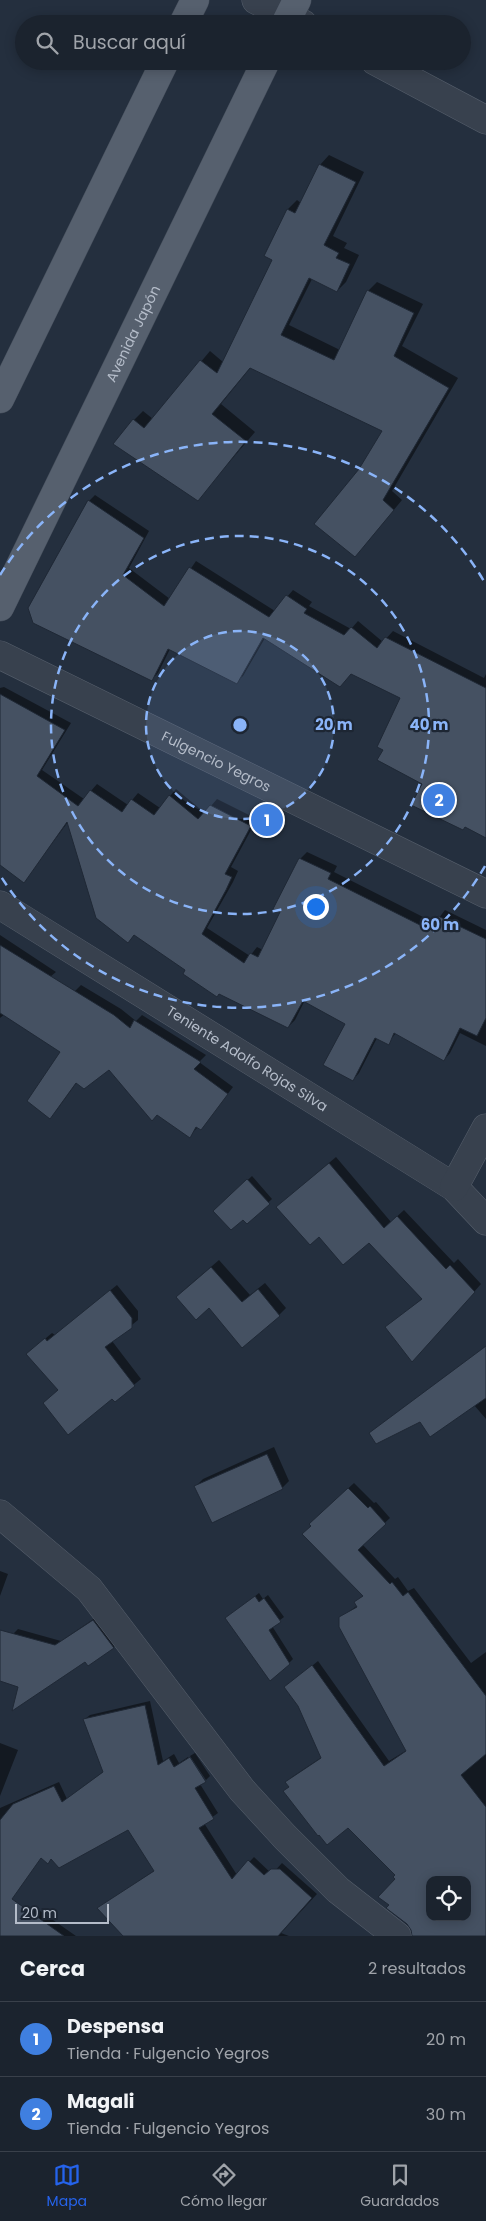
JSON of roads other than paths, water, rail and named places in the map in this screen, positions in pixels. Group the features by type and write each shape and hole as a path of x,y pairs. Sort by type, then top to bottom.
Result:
{"main road":[{"path":"188,15 195,0"},
{"path":"0,399 161,70"},
{"name":"Avenida Japón","path":"0,607 262,70"}],"street":[{"path":"256,0 291,15"},
{"path":"392,70 486,120"},
{"name":"Fulgencio Yegros","path":"0,655 486,894"},
{"name":"Teniente Adolfo Rojas Silva","path":"0,905 454,1187 486,1221"},
{"path":"454,1187 486,1128"},
{"path":"0,1514 89,1589 242,1790 285,1838 338,1890 397,1936"}],"place":[{"name":"Magali","path":"439,800"},
{"name":"Despensa","path":"267,820"}]}
